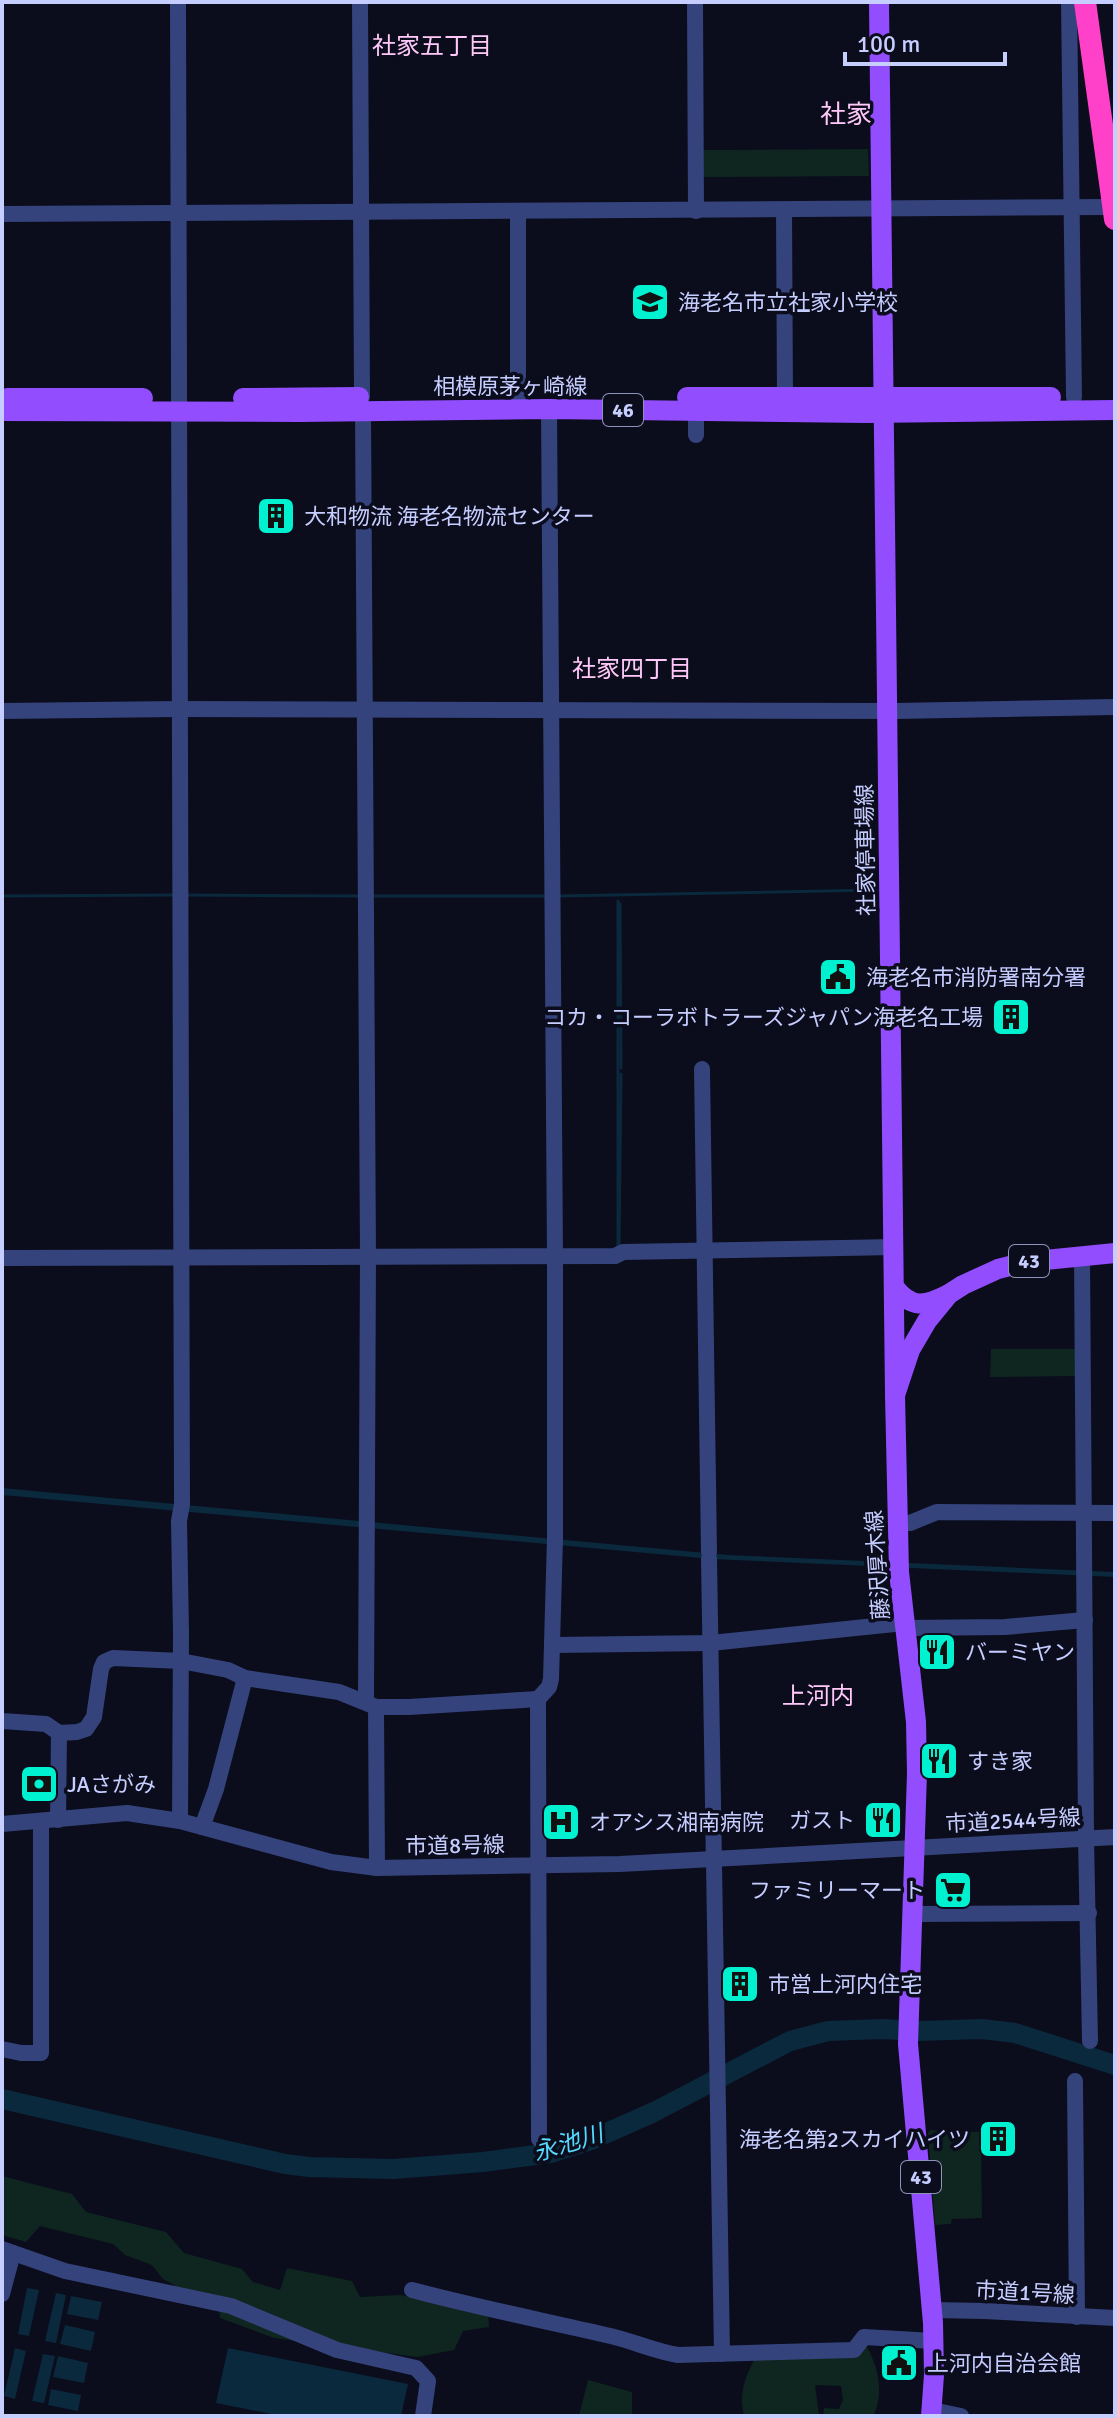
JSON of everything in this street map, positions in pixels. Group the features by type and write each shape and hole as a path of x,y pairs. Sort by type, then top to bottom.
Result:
{"highway":[{"path":"1080,4 1111,213"}],"main road":[{"name":"社家停車場線","path":"879,2 895,1395"},
{"name":"相模原茅ヶ崎線","path":"2,398 299,412 362,404 518,397 785,397 883,405 1115,410"},
{"name":"相模原茅ヶ崎線","path":"362,404 696,411 1115,397"},
{"name":"相模原茅ヶ崎線","path":"2,411 178,405"},
{"name":"藤沢厚木線","path":"932,2310 908,2044 916,1722 898,1566 895,1395 902,1370 927,1321 949,1294 977,1277 1025,1262 1115,1253"},
{"path":"895,1288 907,1301 919,1304 949,1294"},
{"path":"895,1316 914,1328 927,1321"},
{"name":"43","path":"931,2413 932,2310"}],"street":[{"path":"178,2 180,1821"},
{"path":"360,2 368,1256 366,1523 377,1868"},
{"path":"695,2 696,211"},
{"path":"1074,397 1071,208 1080,4"},
{"path":"2,214 1071,208 1111,213"},
{"path":"784,210 785,397"},
{"path":"518,211 518,397"},
{"path":"539,2139 538,1699 549,1687 554,1645 555,1255 549,409"},
{"path":"696,411 696,435"},
{"path":"2,711 1115,707"},
{"path":"702,1069 722,2354"},
{"path":"2,1258 615,1256 623,1252 895,1247"},
{"path":"1082,1255 1090,2041"},
{"path":"897,1523 910,1523 937,1512 1115,1513"},
{"path":"554,1645 711,1643 904,1626 1005,1627 1085,1620"},
{"path":"2,1721 46,1724 59,1733 81,1731 92,1723 101,1669 108,1659 181,1661 228,1670 245,1678 339,1692 371,1704 409,1707 538,1699"},
{"path":"202,1827 216,1789 245,1678"},
{"path":"2,2049 41,2053 50,1820 59,1733"},
{"name":"市道8号線","path":"2,1824 127,1813 180,1821 331,1862 377,1868 620,1864 914,1847"},
{"name":"市道2544号線","path":"914,1847 1115,1837"},
{"path":"911,1914 1089,1913"},
{"path":"1075,2081 1077,2317"},
{"path":"2,2294 7,2251 65,2271 231,2306 337,2350 416,2368 428,2381 423,2416"},
{"path":"412,2290 630,2340 659,2352 678,2355 854,2350 864,2337 933,2341"},
{"name":"市道1号線","path":"932,2310 1115,2318"},
{"path":"931,2413 961,2416"}],"green space":[{"path":"868,149 869,176 703,177 703,150"},
{"path":"991,1349 1077,1349 1077,1376 990,1377"},
{"path":"930,2130 981,2132 982,2218 952,2219 951,2224 935,2225"},
{"path":"2,2176 72,2194 86,2212 166,2232 184,2253 242,2269 253,2282 280,2290 287,2268 352,2281 360,2297 400,2295 488,2307 489,2327 463,2331 454,2350 417,2357 274,2338 220,2318 218,2300 179,2288 163,2279 152,2265 125,2255 113,2244 40,2226 26,2242 2,2235"},
{"path":"864,2342 878,2377 879,2396 874,2414 823,2416 824,2408 839,2409 843,2400 841,2386 815,2385 819,2416 744,2416 743,2387 754,2360"},
{"path":"588,2380 632,2392 632,2416 579,2416"}],"water":[{"path":"2,1488 728,1555 1115,1572 1115,1577 712,1559 2,1495"},
{"path":"27,2288 39,2290 29,2336 18,2334"},
{"path":"56,2293 66,2295 56,2343 45,2341"},
{"path":"71,2296 102,2302 98,2320 67,2314"},
{"path":"65,2325 95,2332 91,2351 60,2344"},
{"path":"15,2348 26,2351 15,2399 4,2396"},
{"path":"228,2348 408,2384 401,2416 281,2416 216,2403"},
{"path":"43,2354 55,2356 44,2403 32,2401"},
{"path":"58,2356 88,2363 84,2383 53,2377"},
{"path":"51,2389 81,2395 78,2411 48,2405"}],"waterway":[{"path":"558,896 877,890"},
{"path":"2,896 174,895"},
{"path":"186,895 358,896"},
{"path":"370,896 546,896"},
{"path":"618,901 618,1249"},
{"path":"620,904 621,1068"},
{"path":"619,1247 621,1074"},
{"name":"永池川","path":"2,2099 285,2164 393,2169 551,2153 591,2140 654,2112 790,2041 828,2031 982,2029 1015,2033 1115,2065"}],"place":[{"name":"海老名市立社家小学校","path":"650,302"},
{"name":"大和物流 海老名物流センター","path":"276,516"},
{"name":"海老名市消防署南分署","path":"838,977"},
{"name":"コカ・コーラボトラーズジャパン海老名工場","path":"1011,1017"},
{"name":"バーミヤン","path":"937,1652"},
{"name":"すき家","path":"939,1761"},
{"name":"JAさがみ","path":"39,1784"},
{"name":"ガスト","path":"883,1820"},
{"name":"オアシス湘南病院","path":"561,1822"},
{"name":"ファミリーマート","path":"953,1890"},
{"name":"市営上河内住宅","path":"740,1984"},
{"name":"海老名第2スカイハイツ","path":"998,2139"},
{"name":"上河内自治会館","path":"899,2363"}],"district":[{"name":"社家五丁目","path":"432,46"},
{"name":"社家","path":"846,114"},
{"name":"社家四丁目","path":"632,669"},
{"name":"上河内","path":"818,1696"}]}
